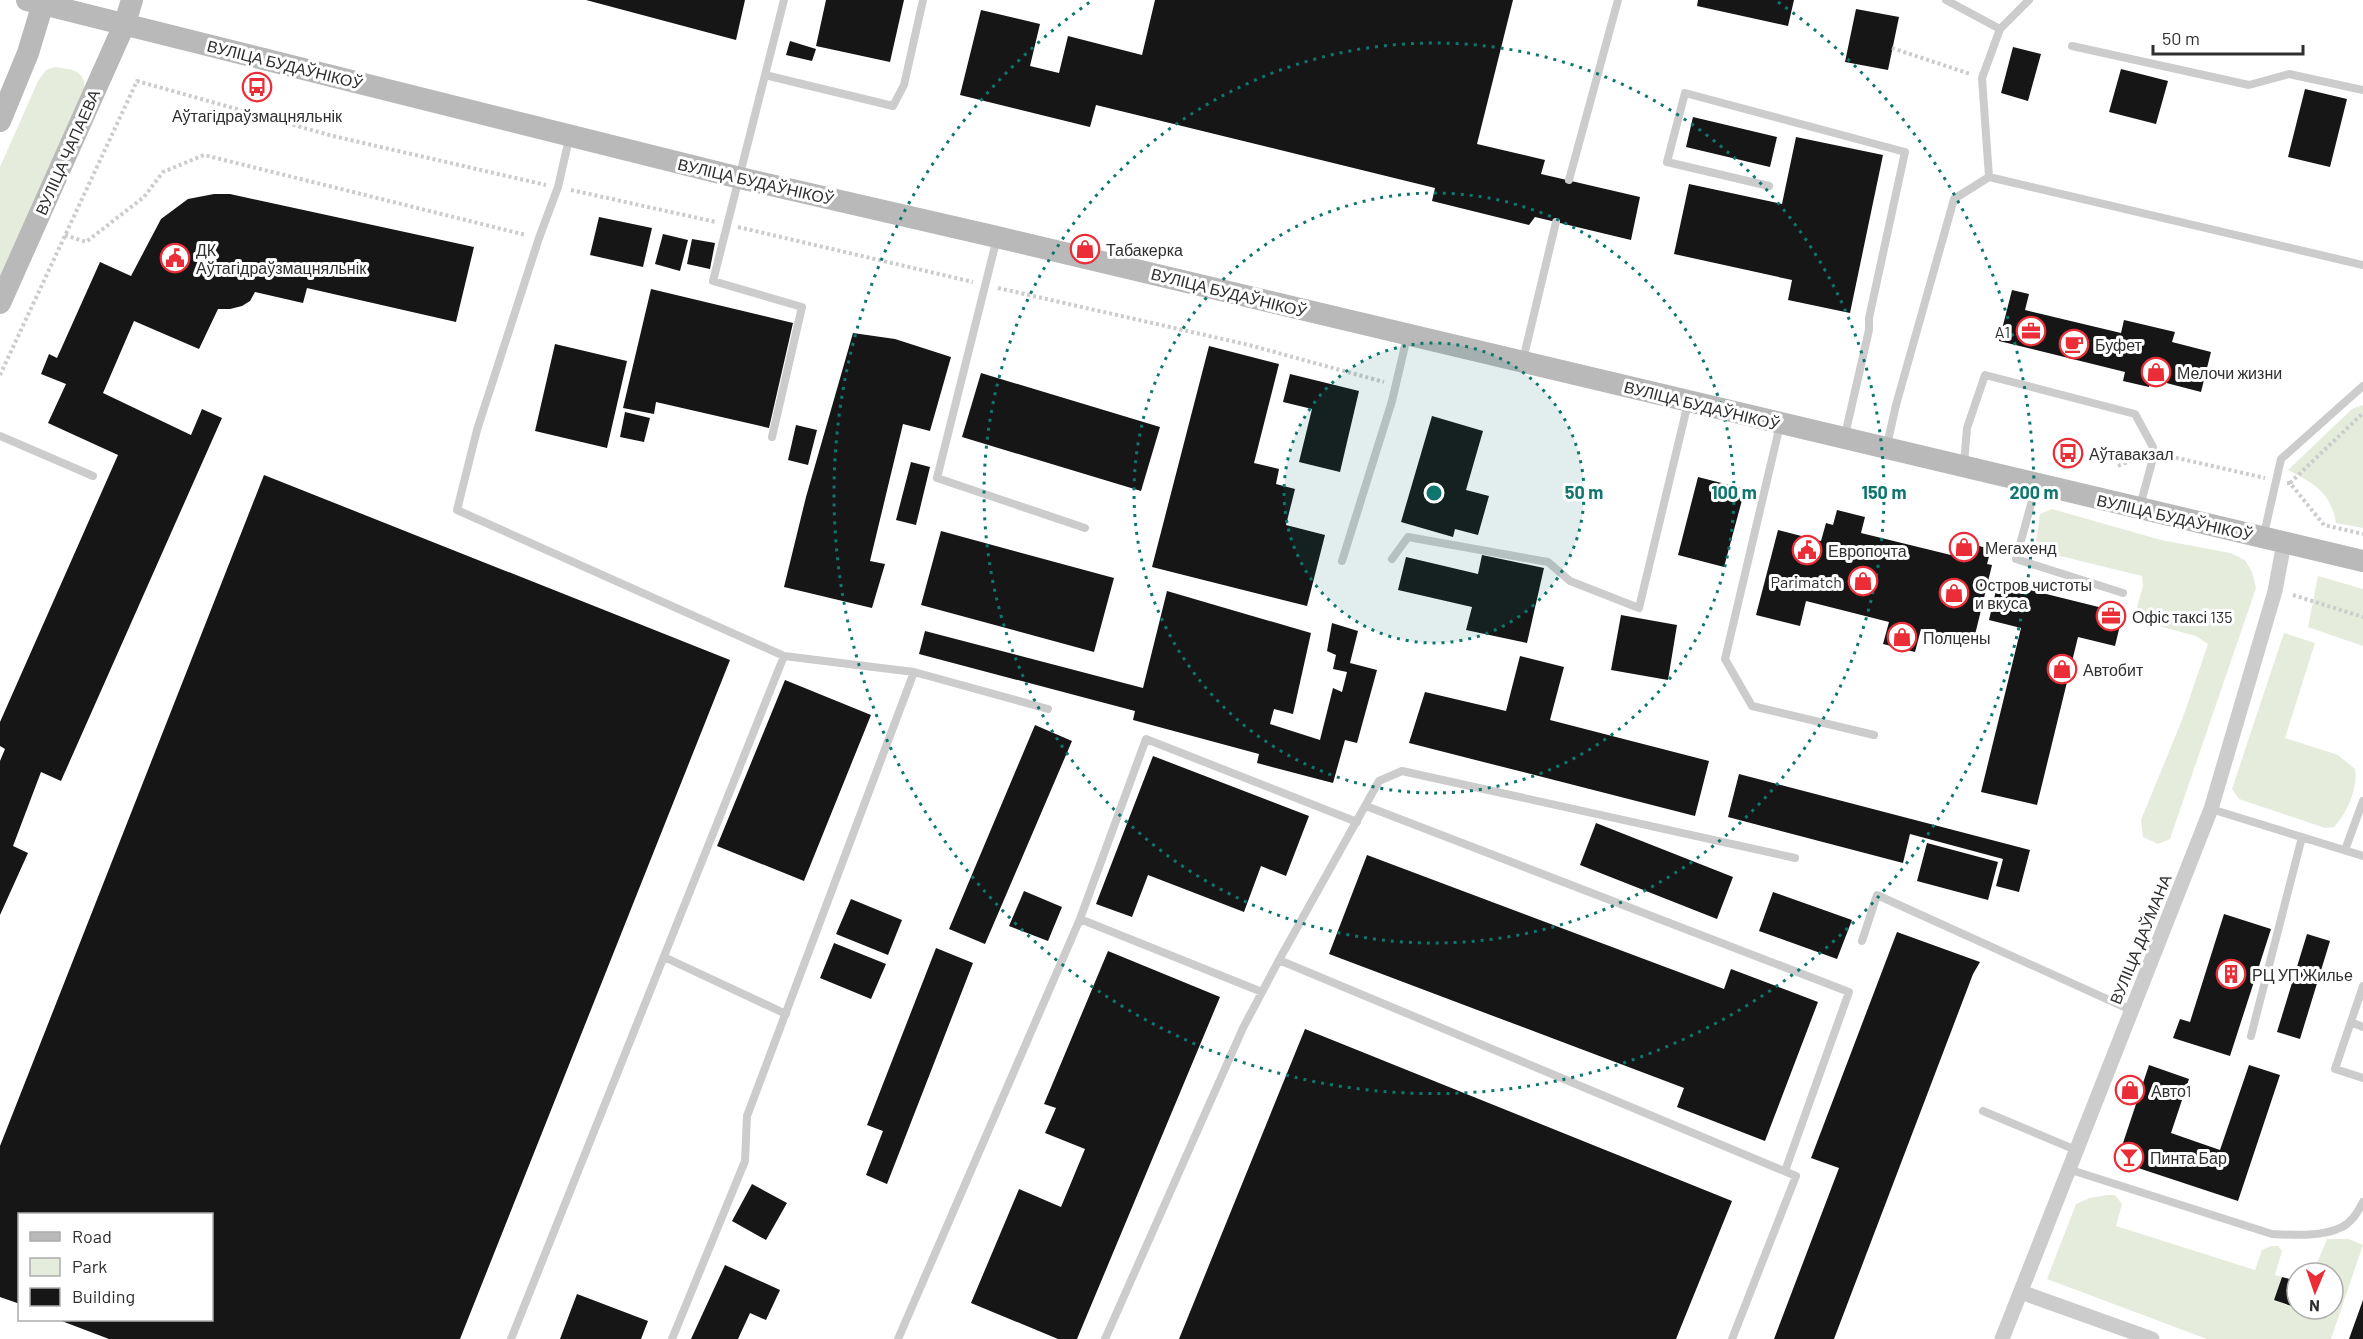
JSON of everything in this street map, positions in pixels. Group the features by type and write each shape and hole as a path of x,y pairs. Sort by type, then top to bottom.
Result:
{"main road":[{"name":"ВУЛІЦА ЧАПАЕВА","path":"0,303 124,23 132,0"},
{"name":"ВУЛІЦА БУДАЎНІКОЎ","path":"38,2 740,178 2363,561"},
{"path":"0,121 28,53 38,2"}],"street":[{"name":"ВУЛІЦА ДАЎМАНА","path":"2002,1339 2211,809 2275,591 2274,540"},
{"path":"2021,1292 2152,1339"}],"lane":[{"path":"772,437 802,307 713,281 784,0"},
{"path":"765,75 893,106 904,85 923,0"},
{"path":"1569,180 1618,0"},
{"path":"1946,0 2000,28"},
{"path":"1989,177 1982,78 2000,28 2028,0"},
{"path":"2072,46 2249,85 2289,74 2363,90"},
{"path":"1769,186 1667,162 1685,93 1905,152 1844,439"},
{"path":"570,135 558,187 539,238 477,430 457,510 784,656 914,672 1048,709"},
{"path":"1886,449 1896,405 1954,199 1989,177 2363,265"},
{"path":"1523,362 1556,222"},
{"path":"997,237 937,478 1085,528"},
{"path":"1342,561 1396,385 1407,335"},
{"path":"1964,467 1967,428 1985,375 2135,414 2153,447 2139,508"},
{"path":"2274,540 2276,481 2281,459 2363,386"},
{"path":"1392,559 1408,537 1548,562 1570,581 1639,608 1688,402"},
{"path":"1780,424 1725,659 1752,706 1874,735"},
{"path":"0,436 93,476"},
{"path":"2037,484 2016,559 2123,593"},
{"path":"511,1339 784,656"},
{"path":"672,1339 746,1161 747,1116 914,672"},
{"path":"898,1339 1080,919 1146,739 1357,822"},
{"path":"1104,1339 1243,1028 1380,781 1402,771 1795,858"},
{"path":"2345,850 2363,801"},
{"path":"1366,806 1849,992 1785,1171"},
{"path":"2211,809 2363,856"},
{"path":"2251,1036 2302,837"},
{"path":"1862,941 1877,895 2131,1011"},
{"path":"1080,919 1262,992"},
{"path":"664,957 786,1014"},
{"path":"1279,960 1796,1176 1732,1339"},
{"path":"2363,986 2335,1069 2363,1078"},
{"path":"2350,1023 2363,1027"},
{"path":"1983,1111 2076,1150"},
{"path":"2068,1169 2272,1234 2292,1235 2331,1231 2344,1227 2363,1202"}],"path":[{"path":"1892,48 1982,78"},
{"path":"0,375 137,81 333,136 1249,345 1396,385"},
{"path":"65,235 86,243 144,197 164,172 204,155 539,238"},
{"path":"2290,483 2363,413"},
{"path":"2118,465 2153,453 2290,483 2324,525 2363,534"},
{"path":"2293,595 2363,617"}],"green space":[{"path":"55,67 69,69 82,76 84,95 0,282 0,167 38,81 46,70"},
{"path":"2363,405 2363,528 2336,523 2330,503 2320,490 2288,470 2352,409"},
{"path":"2052,509 2161,540 2230,553 2245,560 2252,572 2256,588 2170,839 2158,844 2143,837 2141,820 2182,720 2208,644 2196,636 2159,626 2137,607 2143,586 2142,576 2056,555 2036,541 2040,514"},
{"path":"2318,576 2363,589 2363,646 2308,627"},
{"path":"2284,633 2315,643 2285,738 2338,755 2355,769 2355,785 2350,800 2334,827 2325,828 2239,799 2232,789"},
{"path":"2115,1195 2122,1204 2116,1226 2255,1270 2262,1250 2278,1246 2282,1251 2275,1275 2282,1277 2274,1300 2285,1304 2285,1321 2337,1321 2331,1339 2207,1339 2047,1279 2076,1204 2090,1198"},
{"path":"2327,1239 2349,1239 2363,1245 2345,1298 2345,1261 2318,1261"}],"building":[{"path":"586,0 745,0 736,40"},
{"path":"826,0 904,0 890,62 816,46"},
{"path":"1155,0 1513,0 1477,144 1545,160 1541,174 1640,197 1631,240 1535,217 1529,225 1432,201 1435,188 1096,105 1090,127 960,95 981,10 1040,24 1030,66 1059,73 1068,36 1142,55"},
{"path":"1698,0 1794,0 1788,26 1697,6"},
{"path":"1856,9 1899,17 1888,70 1845,62"},
{"path":"790,41 816,49 812,61 786,55"},
{"path":"2013,47 2041,54 2028,101 2001,93"},
{"path":"2121,69 2168,81 2156,124 2109,112"},
{"path":"2305,89 2347,99 2330,167 2288,157"},
{"path":"1693,117 1777,137 1770,167 1686,147"},
{"path":"1796,137 1883,155 1850,313 1788,300 1792,280 1674,254 1689,184 1782,204"},
{"path":"214,194 230,194 474,247 456,322 307,288 303,303 255,292 250,301 242,306 218,309 199,349 134,321 103,393 191,435 202,409 222,418 61,781 41,772 13,846 28,853 0,915 0,761 5,749 0,746 0,722 118,455 48,423 66,384 41,374 49,354 57,358 100,262 131,276 161,219 188,199"},
{"path":"599,217 652,228 643,267 590,255"},
{"path":"663,234 688,240 680,271 655,264"},
{"path":"692,239 715,243 710,269 687,264"},
{"path":"651,289 793,323 769,428 656,402 654,414 623,408"},
{"path":"2012,290 2029,294 2025,310 2121,333 2124,320 2175,332 2172,342 2211,352 2201,392 2151,379 2149,387 2123,381 2125,372 1999,341"},
{"path":"853,333 895,339 951,357 930,431 903,424 870,561 885,564 872,608 784,587 806,497"},
{"path":"555,344 627,361 607,448 535,431"},
{"path":"1209,346 1279,364 1254,463 1279,469 1276,484 1295,489 1286,525 1325,535 1307,606 1152,567"},
{"path":"981,373 1160,427 1141,491 962,437"},
{"path":"1290,374 1359,391 1340,472 1299,462 1312,409 1283,402"},
{"path":"625,412 650,418 644,442 620,437"},
{"path":"1432,416 1483,431 1466,490 1489,496 1478,535 1455,529 1453,537 1401,522"},
{"path":"796,425 817,430 808,465 788,460"},
{"path":"911,462 930,467 916,525 896,520"},
{"path":"264,475 730,660 460,1339 109,1339 62,1321 213,1321 213,1213 18,1213 18,1303 0,1297 0,1146"},
{"path":"1698,477 1745,489 1724,567 1678,555"},
{"path":"1837,510 1865,517 1861,533 1955,556 1959,541 1991,549 1987,564 1992,565 1973,643 1921,629 1915,652 1883,644 1889,622 1806,601 1800,626 1756,615 1778,530 1821,541 1826,523 1833,525"},
{"path":"941,531 1114,578 1094,652 921,605"},
{"path":"1482,555 1544,568 1527,643 1466,630 1472,607 1398,590 1406,557 1478,574"},
{"path":"1998,582 2123,613 2115,646 2078,637 2037,805 1981,792 2021,628 1989,620"},
{"path":"1167,591 1311,633 1293,714 1274,709 1270,724 1320,740 1333,688 1342,692 1347,672 1333,669 1336,655 1327,651 1332,623 1358,631 1350,663 1377,670 1357,743 1345,740 1333,783 1257,763 1259,754 1133,720 1135,711 919,654 925,631 1143,688"},
{"path":"1621,615 1677,625 1668,680 1611,670"},
{"path":"1520,656 1564,667 1550,720 1709,761 1695,816 1409,743 1425,692 1506,711"},
{"path":"785,680 871,715 804,881 717,846"},
{"path":"1035,725 1072,741 985,944 949,929"},
{"path":"1153,756 1309,816 1286,876 1261,866 1244,912 1148,875 1132,917 1096,904"},
{"path":"1739,774 2030,850 2019,892 1996,886 2003,859 1910,834 1903,863 1728,817"},
{"path":"1596,823 1733,877 1717,919 1580,865"},
{"path":"1927,843 1998,862 1988,900 1917,881"},
{"path":"1367,855 1724,989 1731,969 1818,1002 1765,1141 1677,1107 1684,1088 1329,954"},
{"path":"1024,891 1062,907 1048,941 1009,926"},
{"path":"1773,892 1852,920 1837,959 1759,931"},
{"path":"851,899 902,920 888,955 836,934"},
{"name":"РЦ УП Жилье","path":"2224,914 2271,929 2230,1056 2173,1038 2180,1019 2190,1022"},
{"path":"1897,932 1980,962 1973,974 1834,1339 1774,1339 1839,1168 1811,1158"},
{"path":"2307,934 2330,941 2300,1039 2277,1032"},
{"path":"834,943 886,964 871,999 820,978"},
{"path":"936,948 973,963 887,1184 866,1175 883,1131 867,1125"},
{"path":"1108,951 1220,997 1077,1339 1058,1339 971,1303 1019,1189 1061,1207 1085,1149 1045,1133 1056,1108 1044,1104"},
{"path":"1305,1029 1732,1201 1676,1339 1179,1339"},
{"path":"2149,1065 2189,1079 2171,1133 2220,1150 2249,1065 2280,1075 2238,1201 2117,1161"},
{"path":"752,1184 787,1203 766,1240 732,1221"},
{"path":"725,1265 780,1290 766,1320 750,1313 738,1339 691,1339"},
{"path":"2282,1277 2285,1278 2285,1304 2274,1300"},
{"path":"577,1294 648,1321 641,1339 560,1339"},
{"path":"2363,1300 2363,1339 2349,1339"}],"place":[{"name":"Аўтагідраўзмацняльнік","path":"257,87"},
{"name":"Табакерка","path":"1085,249"},
{"name":"ДК Аўтагідраўзмацняльнік","path":"175,258"},
{"name":"A1","path":"2031,331"},
{"name":"Буфет","path":"2074,344"},
{"name":"Мелочи жизни","path":"2156,372"},
{"name":"Аўтавакзал","path":"2068,453"},
{"name":"Мегахенд","path":"1964,547"},
{"name":"Европочта","path":"1807,550"},
{"name":"Parimatch","path":"1863,581"},
{"name":"Остров чистоты и вкуса","path":"1954,593"},
{"name":"Офіс таксі 135","path":"2111,616"},
{"name":"Полцены","path":"1902,637"},
{"name":"Автобит","path":"2062,669"},
{"name":"РЦ УП Жилье","path":"2231,974"},
{"name":"Авто1","path":"2130,1090"},
{"name":"Пинта Бар","path":"2129,1157"}]}
